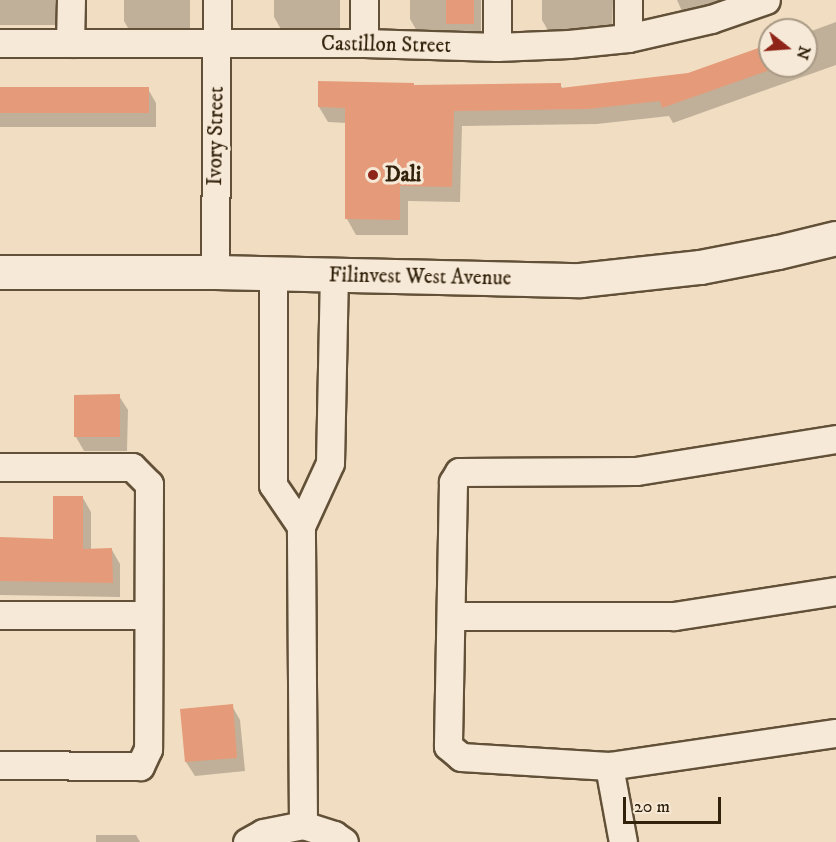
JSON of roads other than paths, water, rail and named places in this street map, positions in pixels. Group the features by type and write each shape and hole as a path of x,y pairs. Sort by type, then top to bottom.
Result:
{"street":[{"path":"70,0 70,44"},
{"name":"Ivory Street","path":"215,272 218,0"},
{"path":"364,0 364,43"},
{"path":"497,0 497,47"},
{"path":"628,0 628,38"},
{"name":"Castillon Street","path":"0,43 217,45 364,43 497,47 628,38 711,19 761,2"},
{"name":"Filinvest West Avenue","path":"0,272 215,272 580,280 700,267 836,238"},
{"path":"273,273 273,485 301,526"},
{"path":"303,825 301,526 330,463 334,276"},
{"path":"836,439 636,471 459,472 453,482 453,616 448,746 461,757 609,766 836,733"},
{"path":"0,467 132,467 149,484 148,749 140,766 0,765"},
{"path":"453,616 674,616 836,591"},
{"path":"0,615 147,615"},
{"path":"609,766 623,842"},
{"path":"247,842 263,833 303,825 334,835 344,842"}],"place":[{"name":"Dali","path":"373,175"}]}
